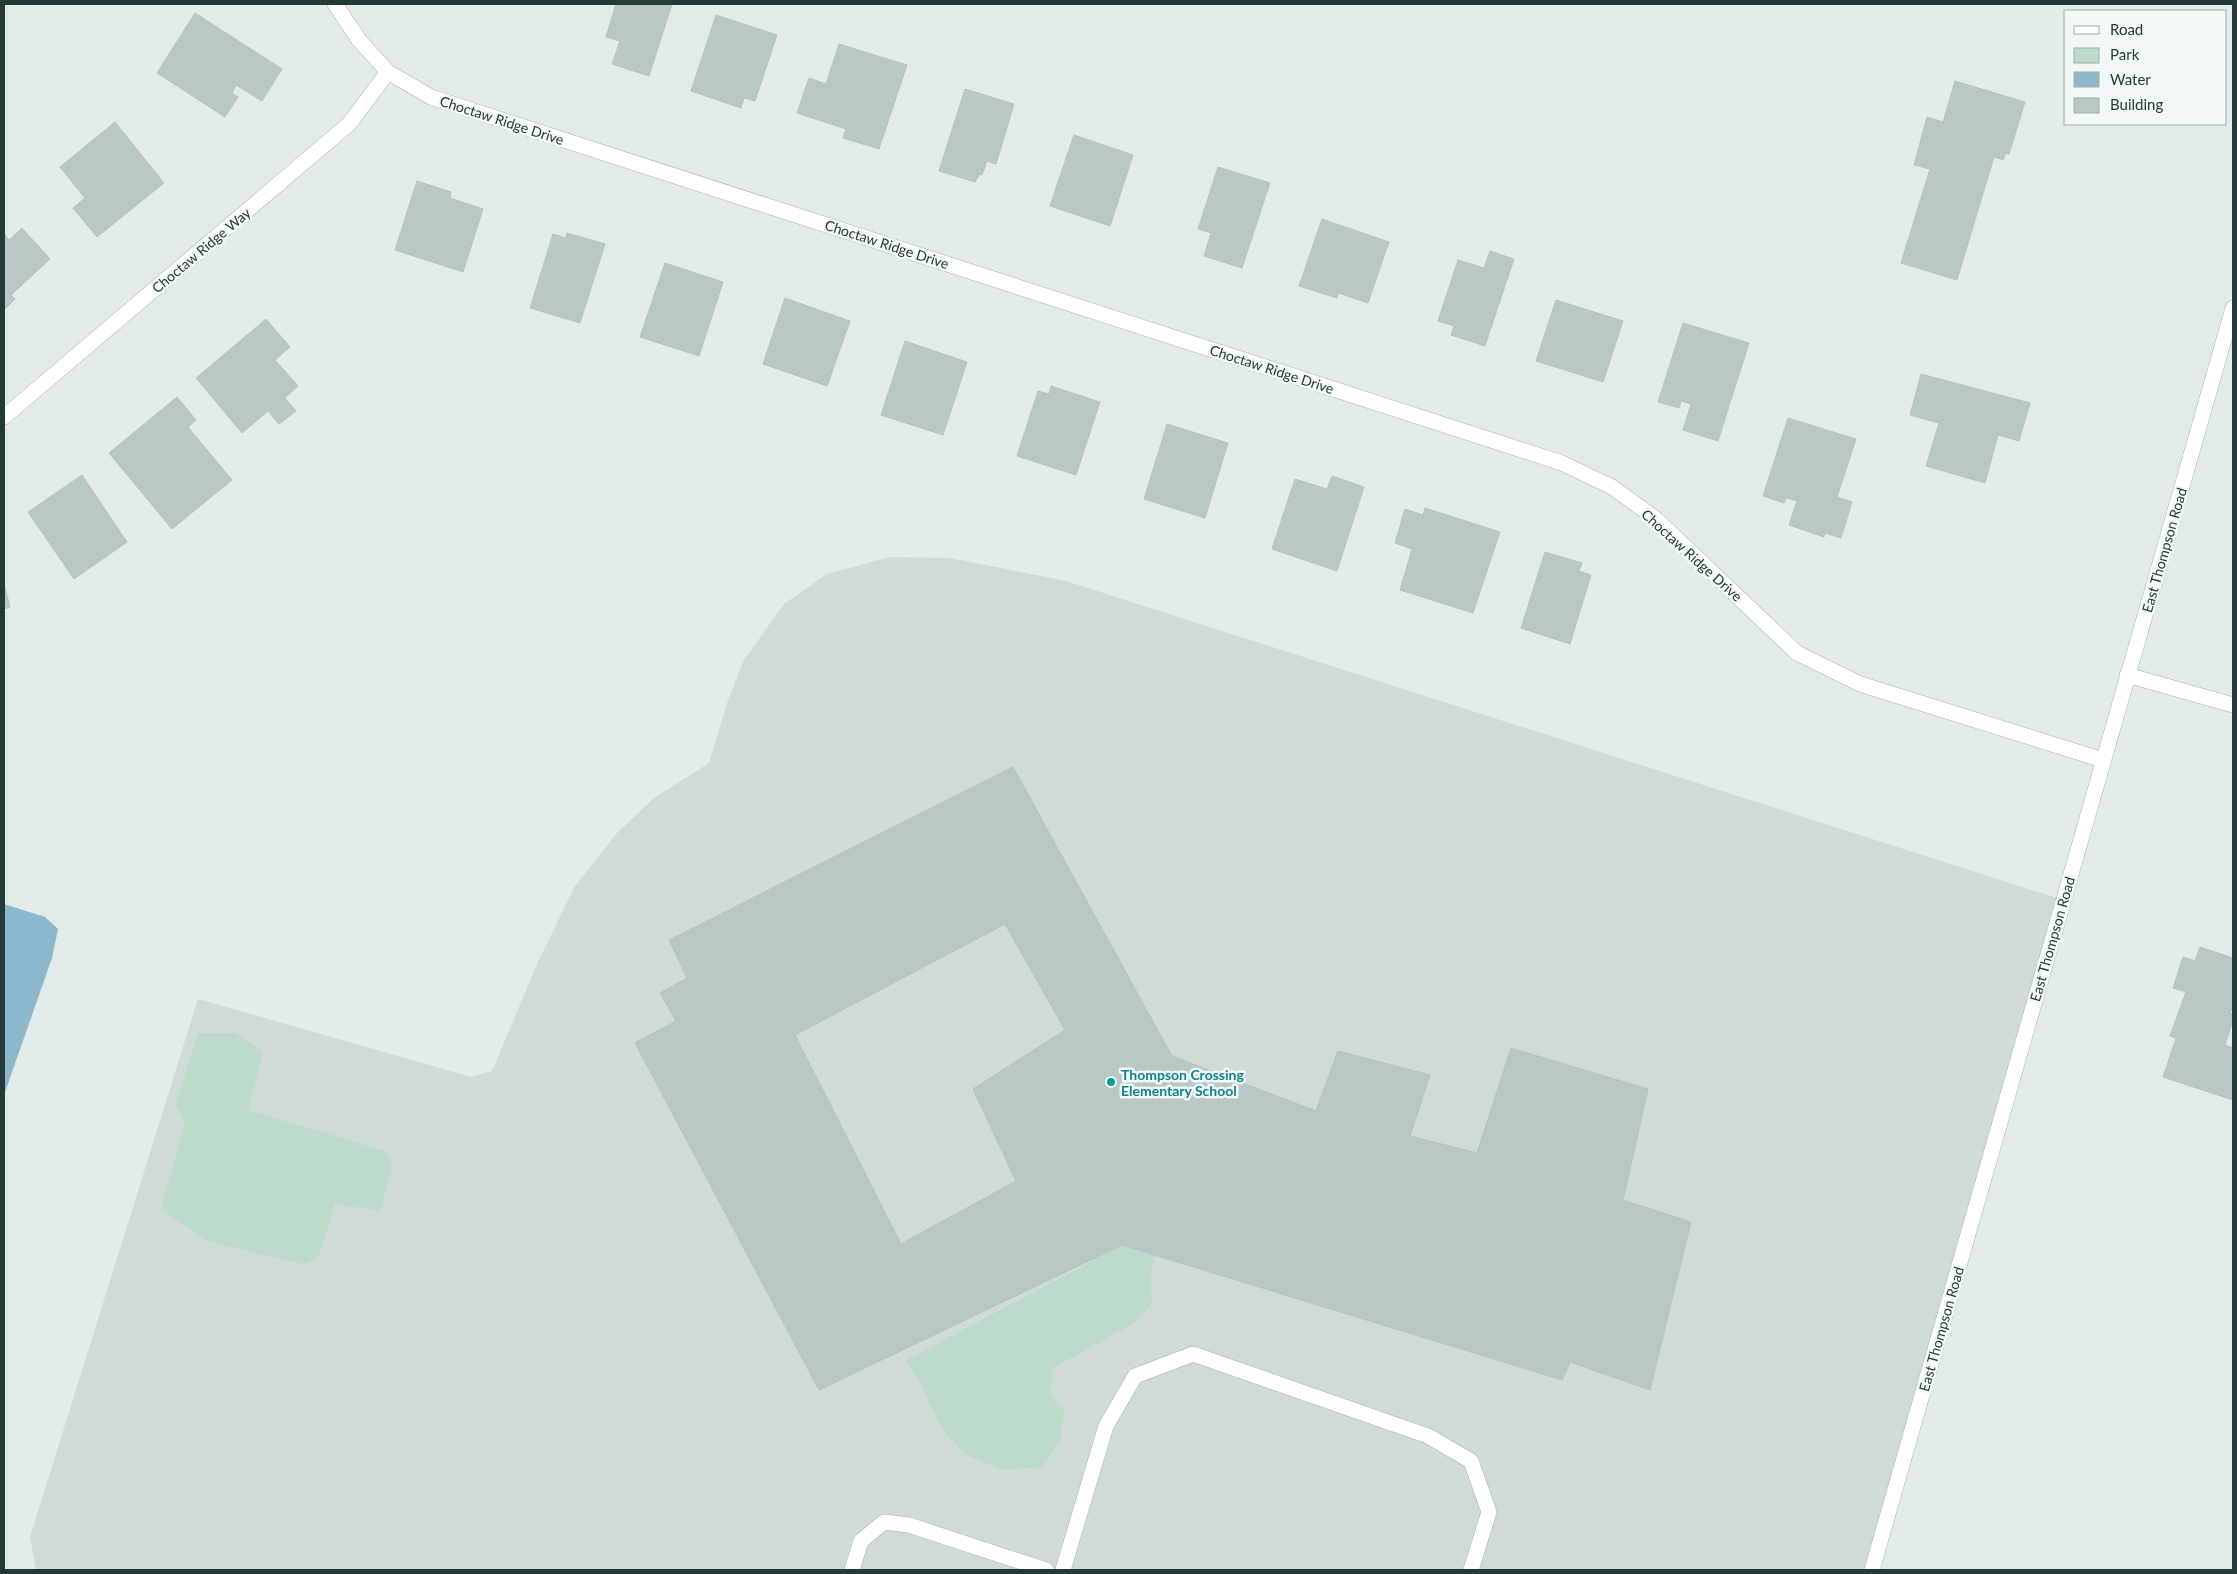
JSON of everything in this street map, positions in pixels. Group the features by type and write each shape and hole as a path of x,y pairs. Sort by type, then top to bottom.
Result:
{"street":[{"name":"Choctaw Ridge Drive","path":"335,4 359,40 388,72 431,97 1562,463 1612,487 1656,519 1797,653 1860,684 2103,760"},
{"name":"Choctaw Ridge Way","path":"4,417 349,124 388,72"},
{"name":"East Thompson Road","path":"1872,1570 2233,308"},
{"path":"2127,674 2233,704"},
{"path":"1063,1570 1106,1426 1135,1376 1194,1354 1428,1436 1471,1461 1489,1512 1471,1570"},
{"path":"852,1570 861,1541 884,1522 909,1525 1046,1570"}],"shaded area":[{"path":"890,557 950,558 1066,581 2063,900 1872,1570 36,1570 30,1537 198,999 471,1077 492,1071 538,962 575,886 617,833 654,798 709,763 728,700 744,660 784,604 827,574"}],"green space":[{"path":"198,1033 235,1033 263,1052 248,1110 385,1151 392,1165 381,1211 335,1204 319,1257 303,1264 210,1242 161,1209 185,1124 176,1105"},
{"path":"1122,1245 1155,1255 1150,1276 1152,1304 1134,1323 1053,1368 1050,1392 1064,1411 1060,1441 1041,1467 1004,1470 966,1455 942,1429 918,1379 905,1361"}],"water":[{"path":"4,904 45,917 58,929 52,958 4,1095"}],"building":[{"path":"616,4 672,4 649,76 612,64 620,41 606,37"},
{"path":"195,13 282,69 262,101 236,85 232,93 238,97 225,117 157,73"},
{"path":"716,15 777,35 755,101 744,98 741,108 691,91"},
{"path":"839,44 907,65 879,149 843,138 846,129 797,113 809,78 826,84"},
{"path":"1955,81 2025,102 2009,154 2006,153 2003,160 1994,157 1957,280 1901,263 1930,169 1914,165 1927,117 1943,122"},
{"path":"965,89 1014,104 996,164 987,161 982,175 980,174 975,182 939,171"},
{"path":"115,122 164,183 97,237 73,208 85,198 60,167"},
{"path":"1074,135 1133,155 1110,226 1050,206"},
{"path":"1218,167 1270,183 1242,268 1204,256 1211,233 1198,229"},
{"path":"417,181 451,192 450,198 483,209 463,272 395,250"},
{"path":"1322,219 1389,242 1368,303 1338,293 1337,298 1299,286"},
{"path":"22,228 50,259 11,295 15,299 4,310 4,233 9,240"},
{"path":"567,233 605,244 580,323 530,308 553,234 566,238"},
{"path":"1490,251 1514,259 1485,346 1451,335 1454,326 1438,321 1458,260 1484,268"},
{"path":"665,263 723,282 699,356 640,337"},
{"path":"785,298 850,321 827,386 763,364"},
{"path":"1556,300 1623,321 1603,382 1536,361"},
{"path":"266,319 290,347 275,360 298,386 285,398 296,411 279,424 268,411 242,433 196,378"},
{"path":"1683,323 1749,343 1718,441 1683,430 1691,404 1681,401 1679,408 1658,402"},
{"path":"905,341 967,362 943,435 881,415"},
{"path":"1921,374 2030,403 2019,441 1998,435 1985,483 1926,466 1939,423 1910,415"},
{"path":"1051,386 1100,402 1076,475 1017,456 1038,391 1049,394"},
{"path":"177,397 196,420 188,427 232,480 172,529 109,453"},
{"path":"1788,418 1856,439 1837,497 1852,502 1841,538 1825,533 1824,537 1789,525 1797,501 1786,498 1784,503 1763,496"},
{"path":"1167,424 1228,443 1205,518 1144,499"},
{"path":"82,475 127,542 74,579 28,512"},
{"path":"1332,476 1364,487 1337,571 1272,549 1295,479 1327,489"},
{"path":"1425,508 1500,532 1473,613 1400,590 1412,549 1395,543 1405,509 1423,515"},
{"path":"1545,552 1582,563 1579,571 1591,575 1570,644 1521,628"},
{"path":"4,584 10,607 4,609"},
{"name":"Thompson Crossing Elementary School","path":"1013,767 1172,1056 1316,1111 1338,1051 1430,1075 1410,1136 1477,1153 1511,1048 1648,1089 1623,1200 1691,1222 1650,1390 1570,1362 1562,1380 1122,1245 819,1390 635,1043 676,1021 660,993 687,978 669,940","holes":["1005,924 1065,1030 973,1089 1016,1181 901,1244 795,1035"]},
{"path":"2200,947 2233,958 2233,1011 2231,1010 2230,1013 2233,1014 2233,1020 2225,1045 2233,1048 2233,1100 2163,1077 2176,1038 2170,1036 2186,992 2173,988 2183,957 2195,961"}],"place":[{"name":"Thompson Crossing Elementary School","path":"1111,1082"}]}
